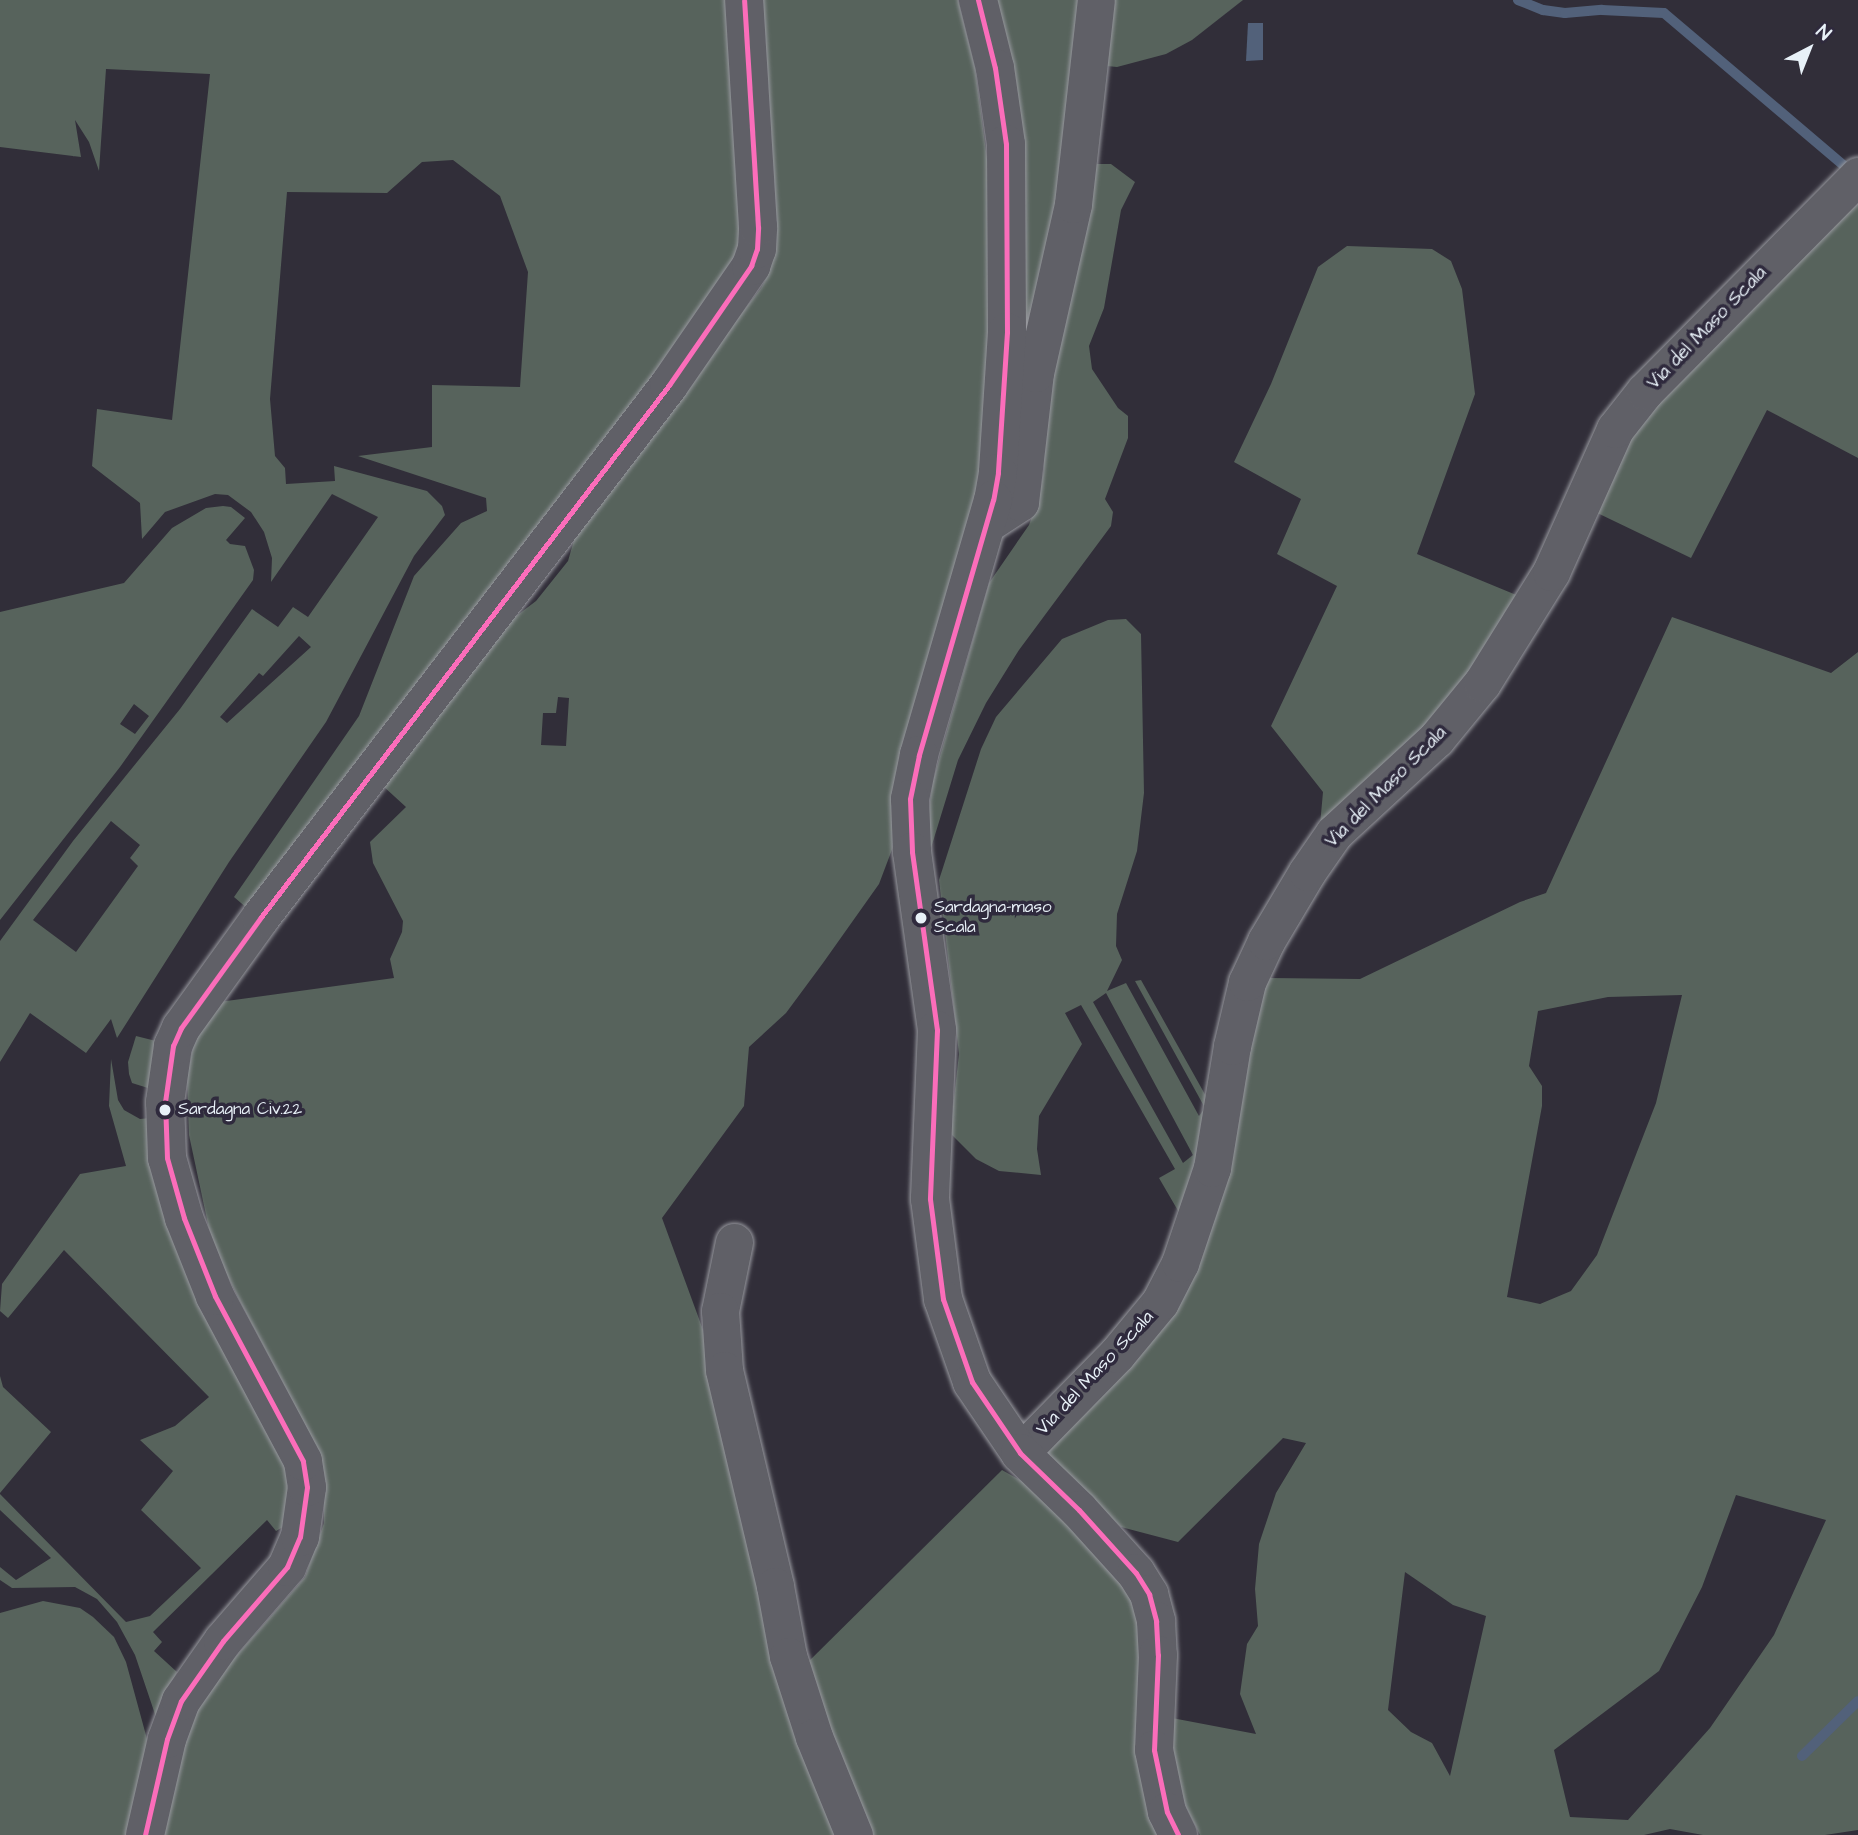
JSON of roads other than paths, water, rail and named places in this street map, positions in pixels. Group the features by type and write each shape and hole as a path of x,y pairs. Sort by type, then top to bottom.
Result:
{"street":[{"path":"145,1835 167,1739 181,1701 223,1641 286,1567 300,1537 307,1487 303,1461 215,1296 184,1218 167,1158 165,1101 173,1045 181,1028 261,917 669,385 751,266 757,249 758,227 744,0"},
{"path":"978,0 995,68 1006,144 1007,332 998,473 988,523 919,755 910,799 912,852 937,1030 930,1199 943,1299 972,1382 1020,1453 1103,1536 1136,1573 1149,1594 1156,1621 1158,1655 1154,1750 1167,1812 1178,1835"},
{"path":"988,523 1020,502 1035,373 1073,204 1096,0"},
{"name":"Via del Maso Scala","path":"1020,1453 1117,1354 1160,1302 1180,1263 1212,1168 1232,1046 1247,982 1266,941 1307,872 1334,833 1436,739 1482,683 1550,572 1615,429 1646,391 1858,176"},
{"path":"734,1242 720,1311 724,1370 791,1667 814,1737 854,1835"}],"water":[{"path":"1248,23 1263,23 1263,60 1246,61"}],"waterway":[{"path":"1518,0 1543,10 1565,13 1602,10 1664,13 1847,168"},
{"path":"1802,1756 1858,1701"}],"place":[{"name":"Sardagna-maso Scala","path":"921,918"},
{"name":"Sardagna Civ.22","path":"165,1110"}]}
